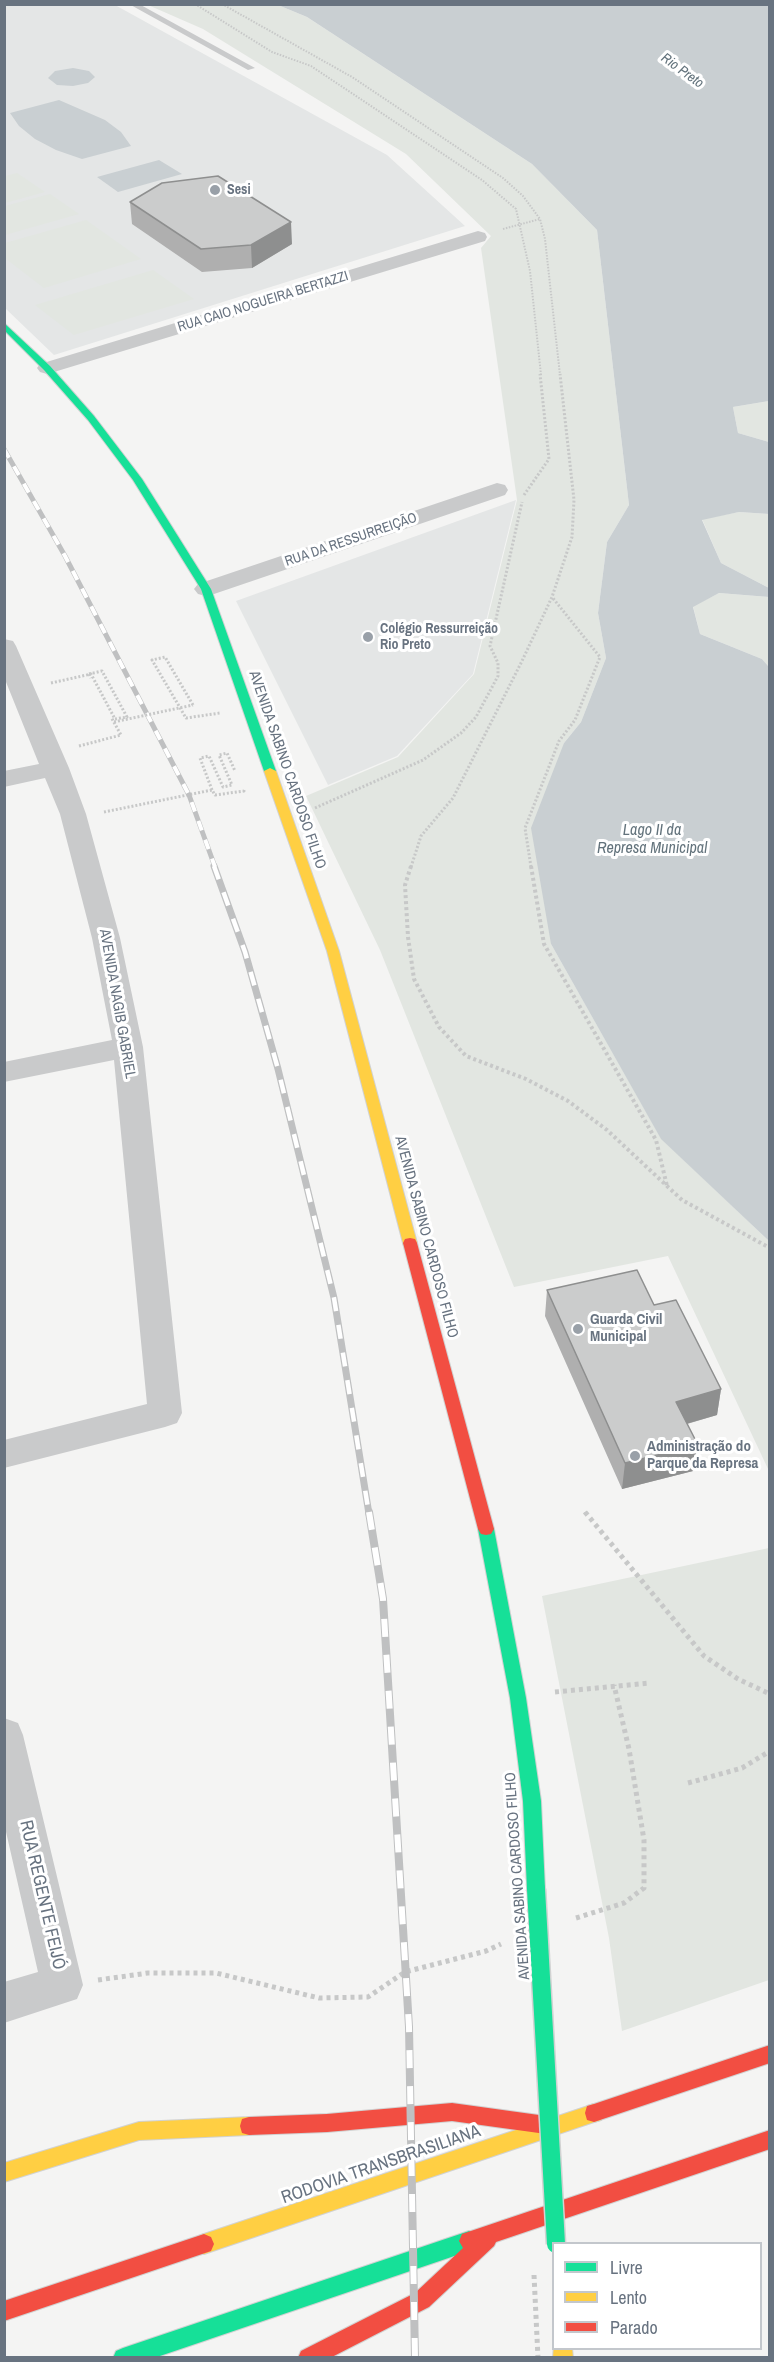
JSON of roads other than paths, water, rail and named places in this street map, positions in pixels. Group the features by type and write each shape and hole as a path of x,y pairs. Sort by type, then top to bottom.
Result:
{"main road":[{"name":"AVENIDA SABINO CARDOSO FILHO","path":"4,325 47,368 91,418 137,479 206,590 333,951 489,1538 518,1698 532,1801 556,2242"},
{"name":"RODOVIA TRANSBRASILIANA","path":"4,2311 770,2054"},
{"path":"4,2173 139,2131 327,2123 452,2112 553,2126"},
{"path":"123,2358 770,2139"},
{"path":"308,2358 422,2300 495,2231"}],"street":[{"name":"RUA CAIO NOGUEIRA BERTAZZI","path":"47,368 478,237"},
{"name":"RUA DA RESSURREIÇÃO","path":"206,590 497,490"},
{"name":"AVENIDA NAGIB GABRIEL","path":"4,646 66,758 73,814 106,938 128,1047 165,1413 4,1454"},
{"path":"4,778 66,758"},
{"path":"4,1072 128,1047"},
{"name":"RUA REGENTE FEIJÓ","path":"4,1736 62,1985 4,2003"}],"lane":[{"path":"132,4 251,68"}],"water":[{"name":"Lago II da Represa Municipal","path":"278,5 769,5 769,401 733,407 738,433 769,442 769,514 739,512 702,520 721,563 769,588 769,597 719,593 693,607 700,634 762,659 769,667 769,1241 661,1139 551,944 531,828 564,743 581,722 606,658 598,613 607,542 629,505 597,230 532,164 307,17"},
{"path":"73,68 89,71 95,77 88,83 73,86 57,85 48,78 55,71"},
{"path":"59,100 105,120 121,132 131,146 82,159 56,150 35,139 19,126 10,113"},
{"path":"159,160 182,174 118,192 97,177"}],"railway":[{"path":"4,449 65,556 189,795 215,867"},
{"path":"214,866 245,952 278,1069 334,1298 369,1514"},
{"path":"369,1512 383,1599 409,2027 415,2358"}],"place":[{"name":"Sesi","path":"215,190"},
{"name":"Colégio Ressurreição Rio Preto","path":"368,637"},
{"name":"Guarda Civil Municipal","path":"578,1329"},
{"name":"Administração do Parque da Represa","path":"635,1456"}],"water label":[{"name":"Rio Preto","path":"682,71"}]}
